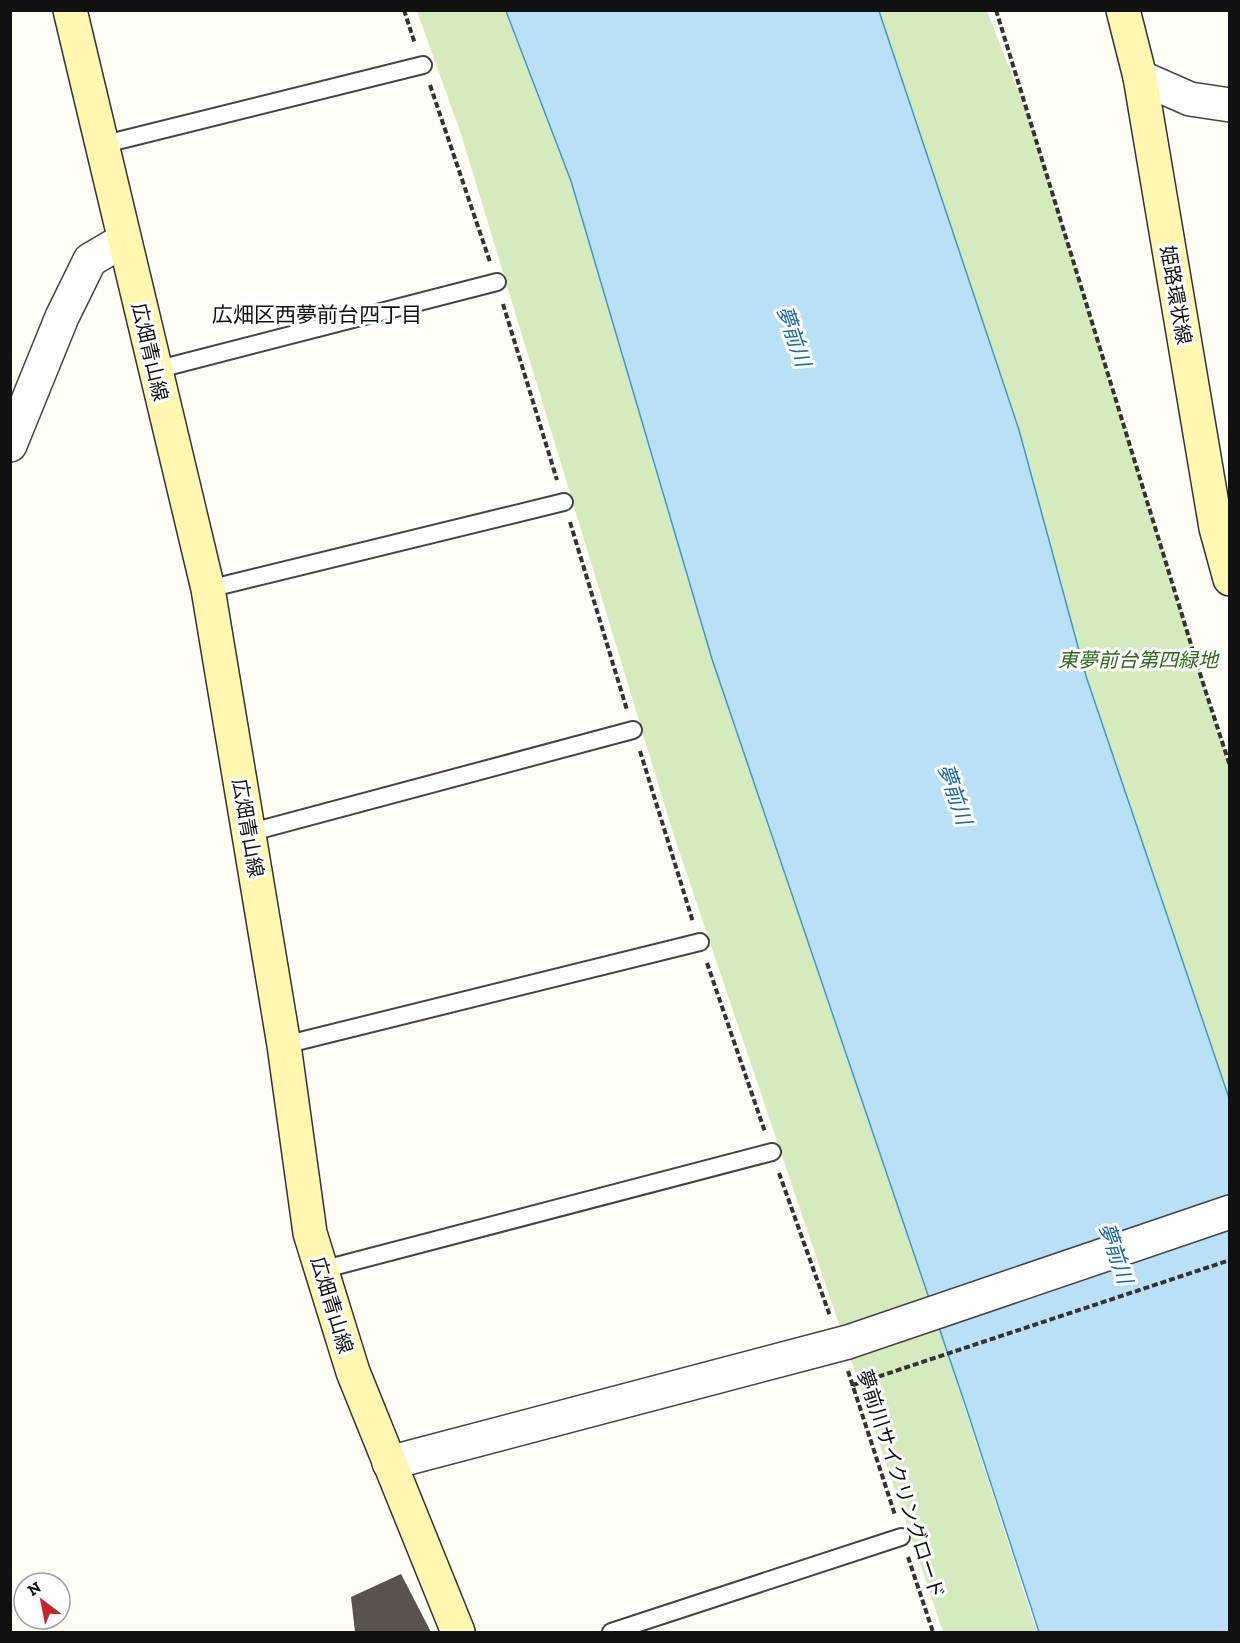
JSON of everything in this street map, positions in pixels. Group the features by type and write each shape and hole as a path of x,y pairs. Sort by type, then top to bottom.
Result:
{"main road":[{"name":"広畑青山線","path":"70,10 208,589 284,1045 310,1233 353,1372 458,1632"},
{"name":"姫路環状線","path":"1123,10 1140,77 1216,528 1230,579"}],"street":[{"path":"1140,77 1191,99 1230,105"},
{"path":"10,445 62,317 90,260 124,240"},
{"path":"389,1463 844,1343 1230,1212"}],"lane":[{"path":"101,145 423,65"},
{"path":"155,370 496,282"},
{"path":"208,589 564,502"},
{"path":"249,832 633,729"},
{"path":"284,1045 700,942"},
{"path":"321,1269 772,1152"},
{"path":"611,1632 902,1537"}],"path":[{"name":"夢前川サイクリングロード","path":"404,10 496,282 700,942 772,1152 844,1343 853,1385 933,1632"},
{"path":"996,10 1230,766"},
{"path":"853,1385 1230,1260"}],"green space":[{"path":"417,11 506,11 571,181 763,808 937,1321 1037,1632 943,1632 674,836 461,134"},
{"name":"東夢前台第四緑地","path":"879,11 987,11 1034,131 1229,768 1229,1099 1086,676"}],"water":[{"name":"夢前川","path":"506,11 879,11 1019,430 1086,676 1229,1098 1229,1632 1039,1632 966,1407 712,659 571,181"}],"building":[{"path":"401,1574 431,1632 355,1632 351,1597"}],"district":[{"name":"広畑区西夢前台四丁目","path":"317,314"}]}
